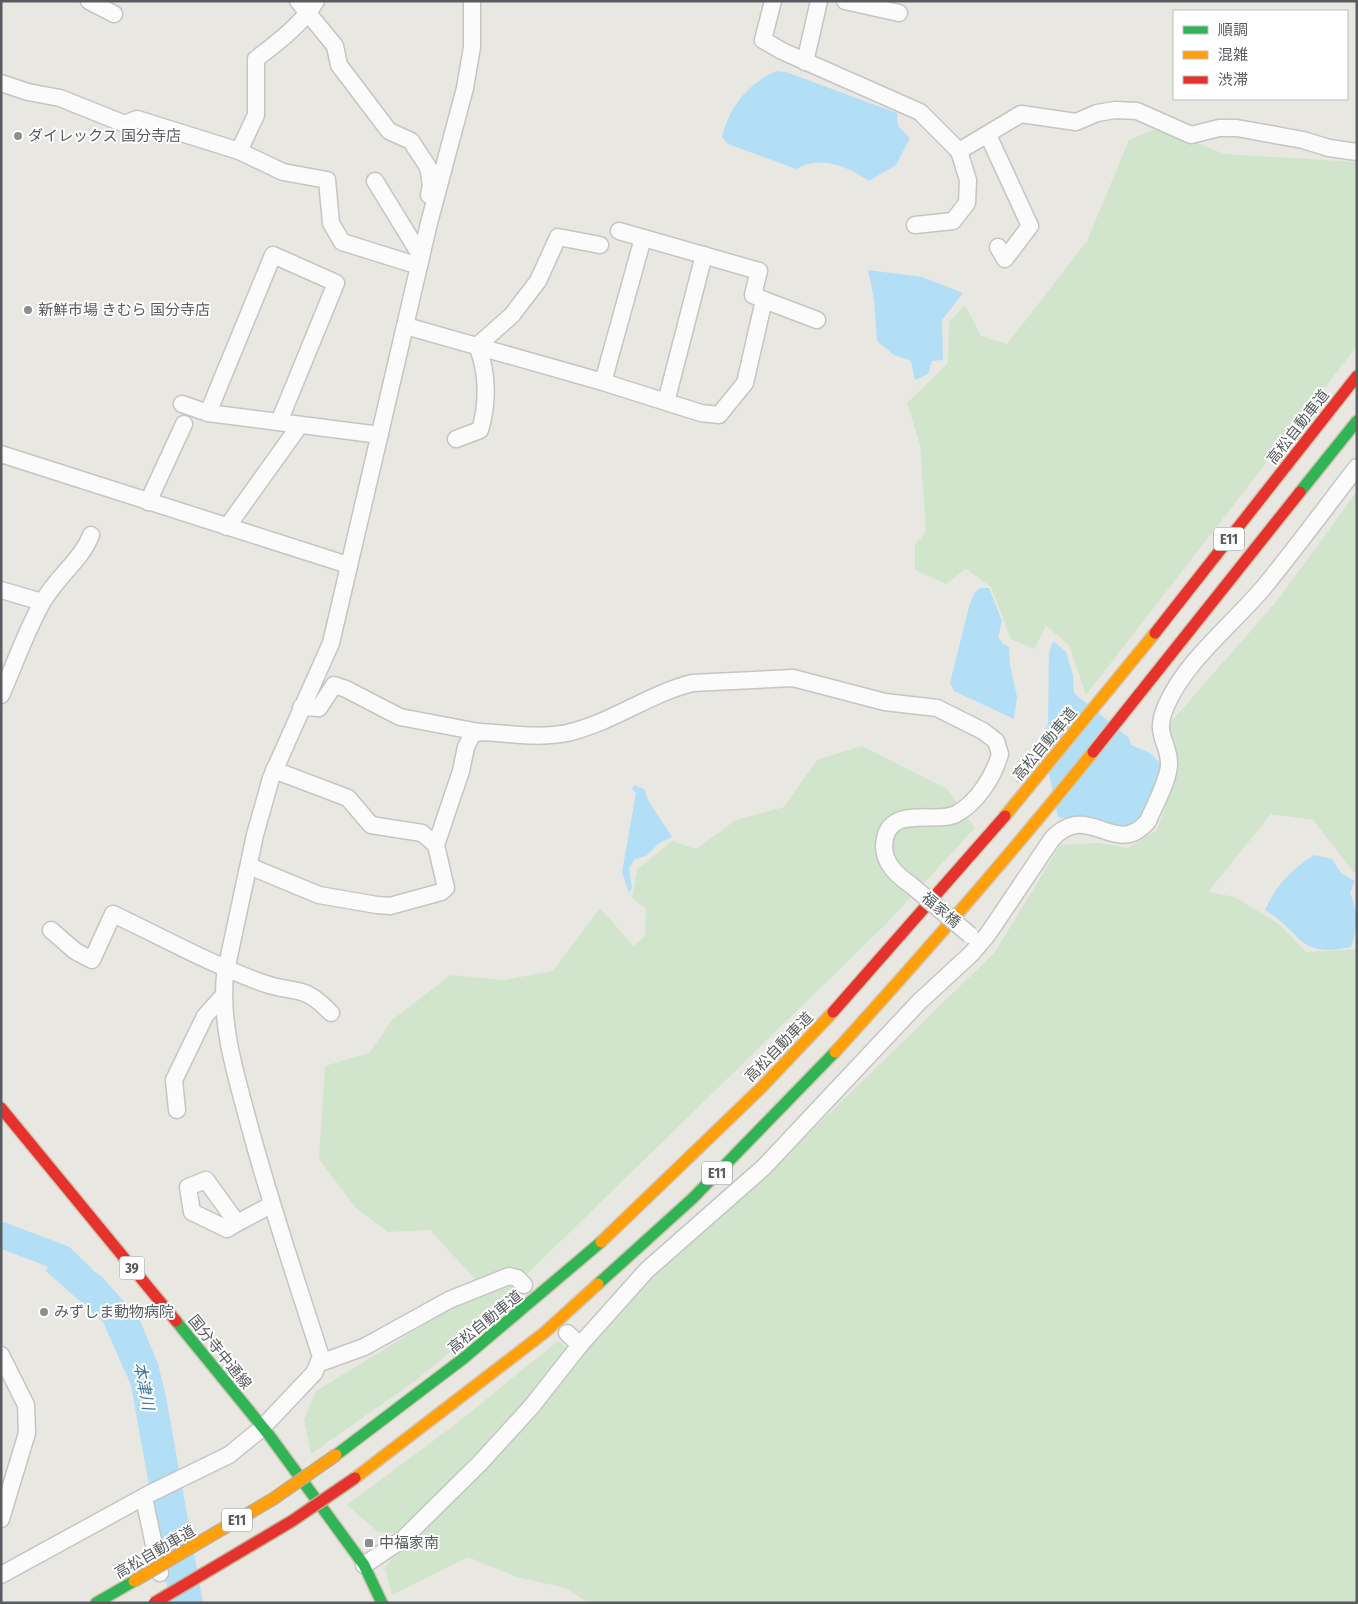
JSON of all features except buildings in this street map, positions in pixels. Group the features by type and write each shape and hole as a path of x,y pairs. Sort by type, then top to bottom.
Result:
{"main road":[{"name":"高松自動車道","path":"96,1603 273,1499 422,1392 525,1310 665,1183 795,1053 912,924 1012,808 1101,700 1357,376"},
{"name":"E11","path":"154,1603 292,1520 355,1478 544,1332 693,1198 810,1079 938,938 1036,823 1357,421"},
{"name":"国分寺中通線","path":"1,1108 262,1428 364,1565 382,1603"}],"street":[{"path":"89,1 114,14"},
{"path":"1,1575 146,1496 228,1455 262,1428 314,1373 320,1363 321,1357 271,1205 234,1067 223,996 226,967 248,866 274,770 331,643 429,223 465,88 472,47 472,1"},
{"path":"773,1 764,40 805,62 920,112 959,151 968,180 967,203 953,221 915,225"},
{"path":"805,62 818,1"},
{"path":"845,1 899,13"},
{"path":"239,151 256,115 256,59 284,37 308,5 336,46 339,65 389,131 411,142 428,167 432,185 424,216 429,223"},
{"path":"1,83 28,92 60,98 125,124 136,119 239,151 283,172 327,180 331,223 342,242 420,261"},
{"path":"959,151 1021,114 1076,122 1097,113 1115,110 1137,111 1191,135 1219,128 1237,128 1357,152"},
{"path":"988,135 1030,226 1005,260 998,247"},
{"path":"375,181 420,261"},
{"path":"619,231 759,270 754,296 817,320"},
{"path":"477,346 512,315 538,281 558,237 600,245"},
{"path":"604,382 643,238"},
{"path":"208,413 273,255 336,283 279,422"},
{"path":"666,402 704,255"},
{"path":"406,326 604,382 701,413 719,415 745,382 764,300"},
{"path":"456,439 480,430 486,412 484,360 477,346"},
{"path":"182,404 208,413 380,436"},
{"path":"148,502 184,424"},
{"path":"227,527 300,425"},
{"path":"1,454 348,565"},
{"path":"364,1565 403,1539 480,1463 532,1406 580,1345 647,1270 764,1167 919,1002 975,939 1060,830 1069,826 1084,824 1117,835 1136,833 1148,821 1169,765 1161,737 1161,718 1167,704 1186,674 1263,588 1357,467"},
{"path":"1,694 42,602 66,568 85,551 91,535"},
{"path":"1,590 42,602"},
{"name":"福家橋","path":"479,732 534,737 568,732 610,717 676,687 712,681 793,678 885,702 936,708 983,731 996,741 1000,754 984,787 960,812 953,816 908,818 897,822 889,831 885,842 887,860 895,872 975,939"},
{"path":"301,707 319,708 334,685 346,689 400,717 479,732"},
{"path":"248,866 319,895 377,905 390,906 441,892 446,888 436,845 461,771 466,747 472,736 479,732"},
{"path":"274,770 348,798 371,825 422,833 436,845"},
{"path":"51,930 75,951 92,960 113,914 264,984 303,991 317,998 331,1014"},
{"path":"176,1110 174,1080 205,1016 223,996"},
{"path":"237,1222 271,1205"},
{"path":"320,1363 364,1347 449,1300 509,1276 517,1278 524,1285"},
{"path":"567,1333 580,1345"},
{"path":"1,1519 27,1433 26,1405 2,1357"},
{"path":"146,1496 165,1603"}],"green space":[{"path":"1160,127 1224,154 1357,162 1357,346 1086,695 1069,645 1046,626 1034,649 1011,639 991,587 966,569 946,584 915,570 915,545 926,531 920,445 907,403 948,363 949,322 965,305 981,336 1007,344 1087,241 1129,140"},
{"path":"1357,491 1357,876 1313,820 1271,814 1208,892 1235,897 1280,925 1306,952 1357,949 1357,1603 589,1603 566,1588 517,1577 468,1557 392,1595 385,1567 414,1534 378,1532 347,1505 457,1423 558,1341 577,1356 650,1275 767,1174 995,952 1060,845 1099,843 1127,848 1157,830 1178,769 1169,724 1277,601"},
{"path":"862,746 947,789 975,828 885,925 528,1273 520,1293 418,1379 311,1454 304,1420 316,1391 476,1293 474,1278 430,1230 388,1232 355,1207 319,1159 325,1066 369,1053 392,1020 451,975 504,980 553,971 600,908 633,946 645,936 646,909 632,898 637,869 672,841 696,849 736,820 784,807 817,760"}],"water":[{"path":"776,71 786,72 897,113 898,126 910,138 896,165 869,181 852,171 834,164 815,163 796,169 728,144 722,137 735,106 756,83"},
{"path":"868,270 922,277 963,293 942,320 943,360 932,361 928,374 915,380 911,361 894,355 877,341 874,299"},
{"path":"980,588 989,588 1002,621 998,637 1003,644 1009,647 1010,665 1017,697 1014,719 954,691 950,683 970,603 975,592"},
{"path":"1053,641 1066,652 1073,675 1074,693 1129,738 1131,745 1150,753 1160,763 1158,781 1152,800 1142,818 1129,831 1058,817 1044,749 1048,723 1049,653"},
{"path":"634,785 644,789 648,800 672,837 658,844 646,856 635,859 629,868 632,888 629,893 622,872 636,793 632,789"},
{"path":"1314,855 1332,859 1341,873 1355,881 1350,893 1355,906 1356,920 1355,934 1351,947 1321,950 1311,947 1302,942 1265,910 1285,879"},
{"path":"56,1246 101,1276 139,1318 158,1364 166,1397 203,1603 170,1603 131,1385 103,1322 46,1271"}],"waterway":[{"name":"本津川","path":"1,1235 62,1258 81,1276"}],"traffic: fast":[{"path":"1300,492 1357,421"},
{"path":"598,1284 693,1198 835,1052"},
{"path":"336,1455 464,1358 601,1242"},
{"path":"176,1321 269,1435 364,1565 382,1603"},
{"path":"96,1603 134,1581"}],"traffic: slow":[{"path":"1005,816 1155,633"},
{"path":"835,1052 966,904 1093,752"},
{"path":"601,1242 760,1089 833,1012"},
{"path":"355,1478 544,1333 598,1284"},
{"path":"134,1581 273,1499 336,1455"}],"traffic: jam":[{"path":"1155,633 1357,376"},
{"path":"1093,752 1300,492"},
{"path":"833,1012 1005,816"},
{"path":"1,1108 176,1321"},
{"path":"154,1603 292,1521 355,1478"}],"place":[{"name":"ダイレックス 国分寺店","path":"18,136"},
{"name":"新鮮市場 きむら 国分寺店","path":"28,310"},
{"name":"みずしま動物病院","path":"44,1312"},
{"name":"中福家南","path":"369,1543"}]}
